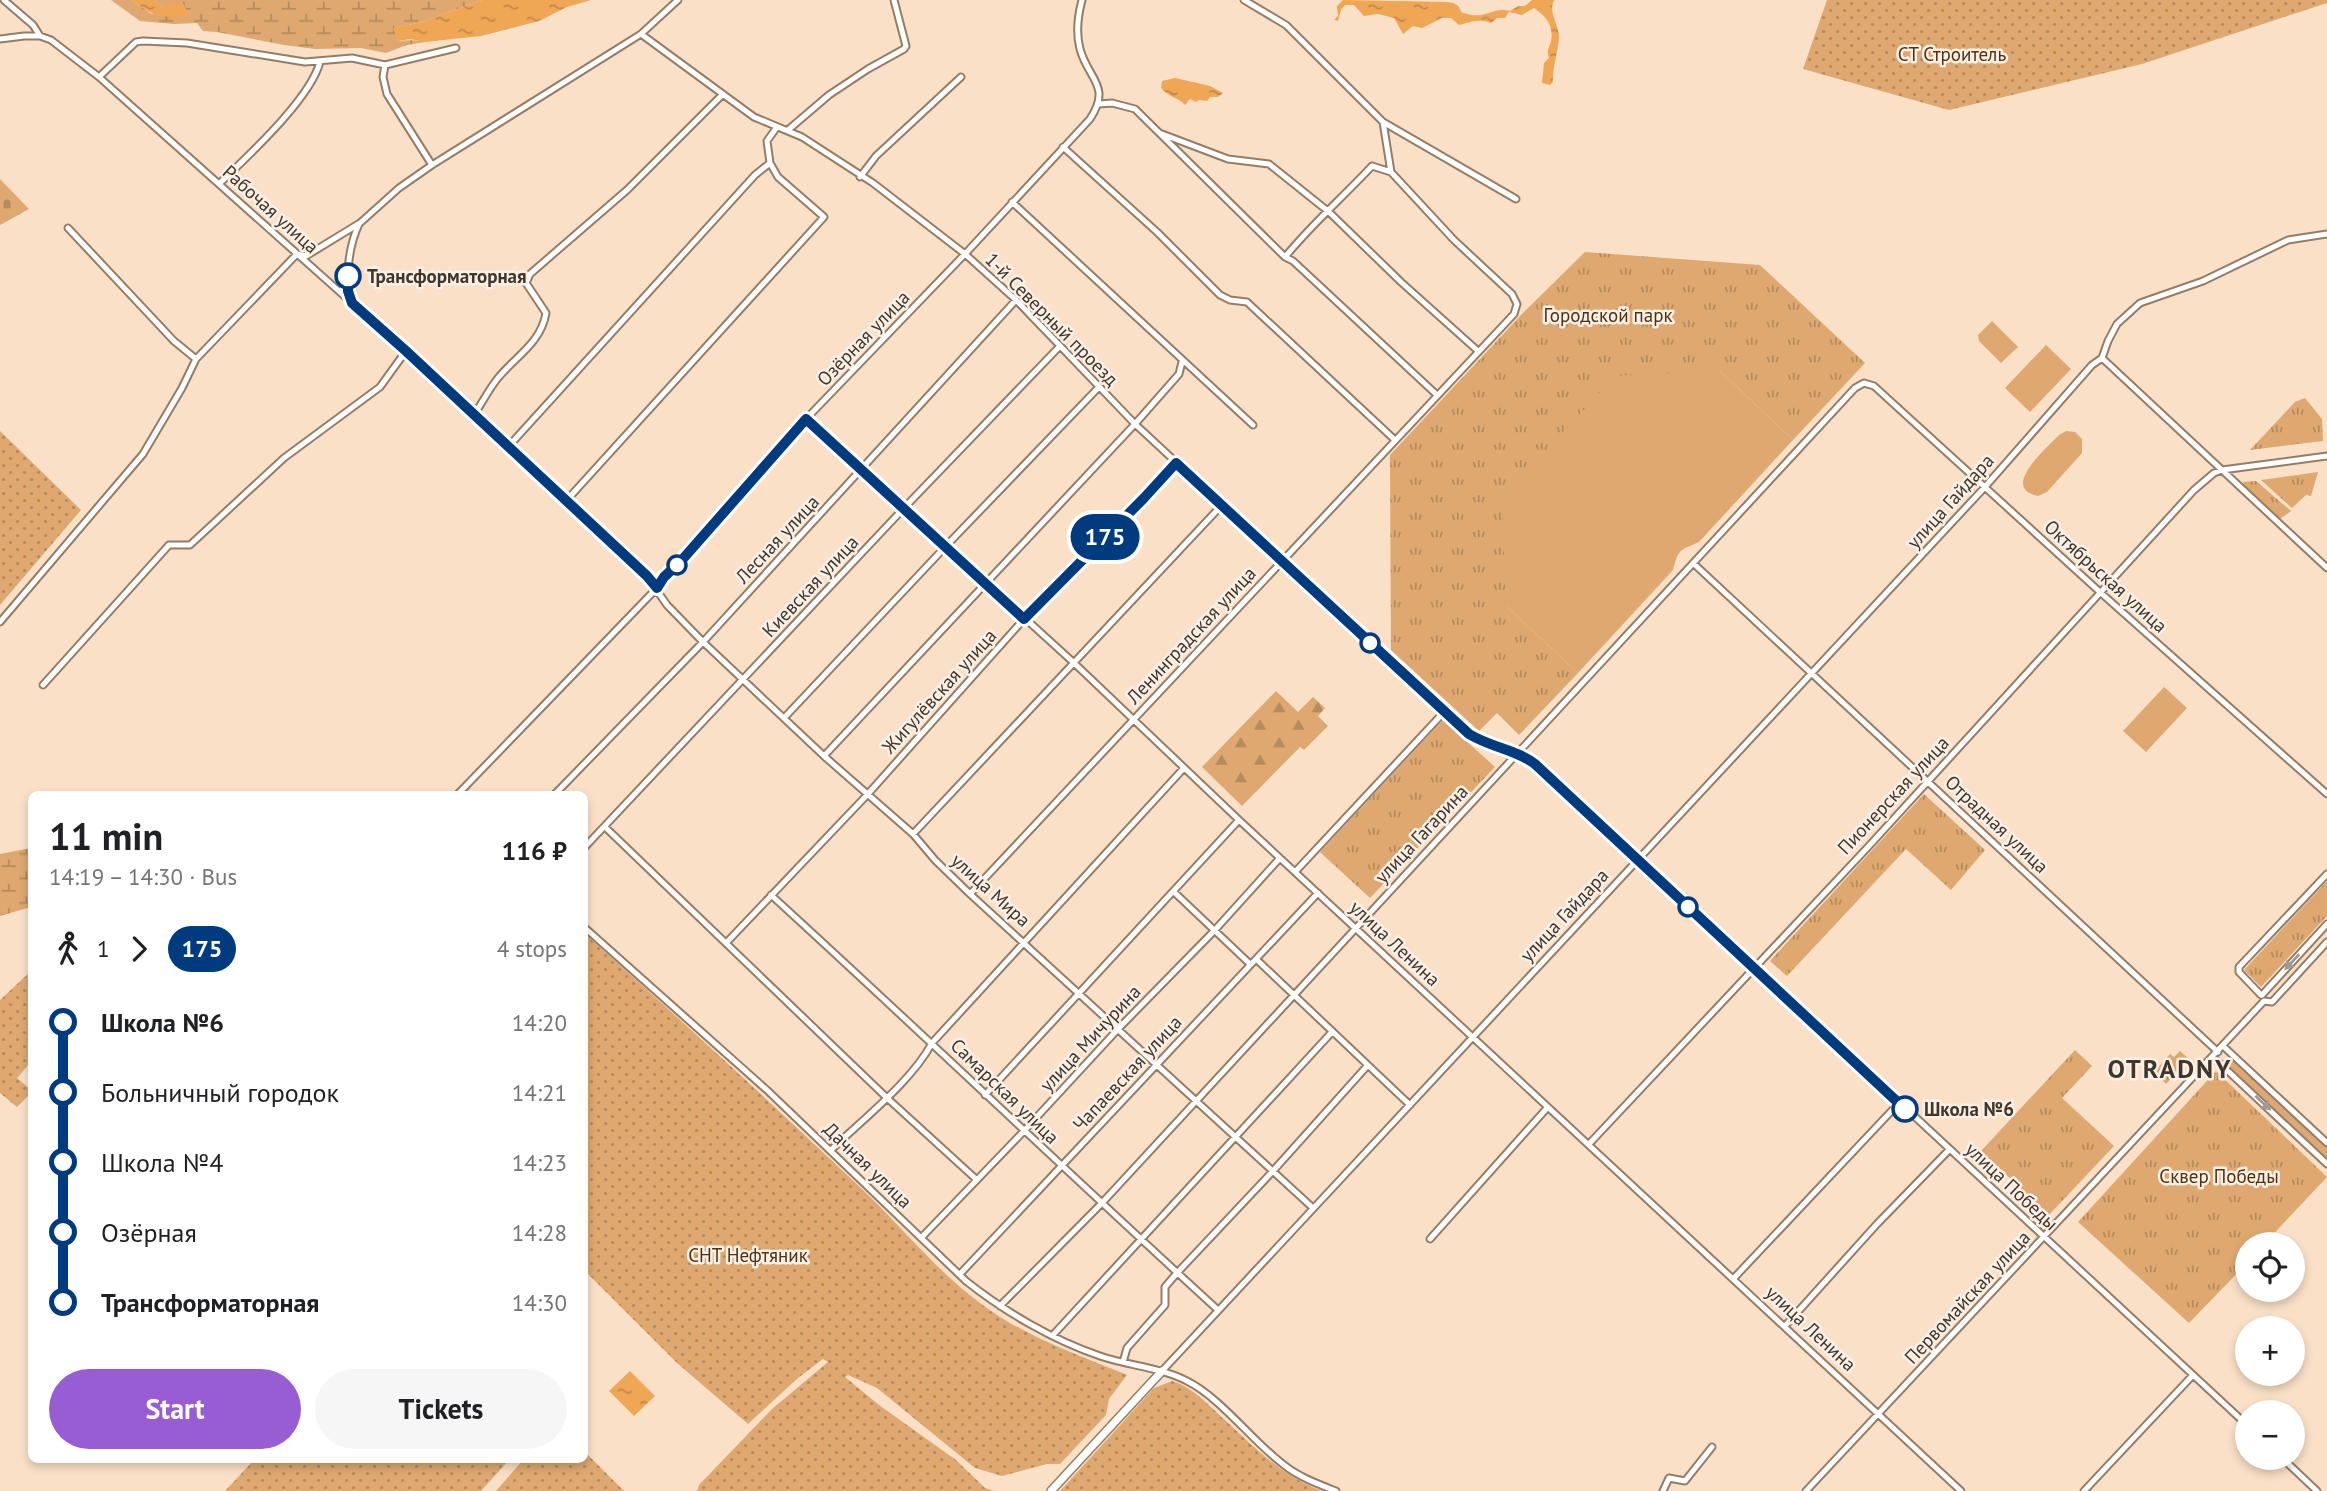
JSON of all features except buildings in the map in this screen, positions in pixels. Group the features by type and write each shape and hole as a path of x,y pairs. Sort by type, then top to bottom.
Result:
{"street":[{"name":"Рабочая улица","path":"4,0 33,25 40,36 51,40 99,76 220,183 406,351 657,588"},
{"path":"0,622 143,454 196,359 297,254 306,256 360,223 399,188 432,164 641,34 678,0"},
{"path":"788,130 848,82 904,49 906,46 894,0"},
{"path":"1082,0 1078,21 1079,46 1098,84 1099,104 1112,103 1135,109 1285,257 1293,261 1437,395"},
{"path":"1244,0 1286,25 1383,121 1516,199"},
{"name":"1-й Северный проезд","path":"641,34 754,117 788,130 873,183 965,254 1016,300 1135,425 1281,561"},
{"path":"0,40 40,36"},
{"path":"99,76 136,42 143,41 187,43 289,60 320,62 352,58 385,65 456,48"},
{"path":"220,183 281,120 317,74 320,62"},
{"path":"385,65 383,78 387,94 432,164"},
{"path":"860,177 876,156 961,77"},
{"path":"474,415 498,378 536,340 544,327 546,313 526,283 530,274 627,190 723,94"},
{"name":"Озёрная улица","path":"461,791 657,588 806,419 965,254 1090,119 1099,104"},
{"path":"1285,257 1309,228 1329,212 1372,166 1391,172 1383,121"},
{"path":"566,501 824,217 778,177 770,163 767,141 777,127"},
{"path":"1160,133 1228,159 1269,164 1329,212 1478,351"},
{"path":"1063,147 1157,232 1220,295 1230,300 1247,302 1395,440"},
{"path":"508,447 755,175 770,163"},
{"name":"Ленинградская улица","path":"970,894 1514,314 1517,304 1512,295 1454,240 1391,172"},
{"path":"1012,202 1253,425"},
{"path":"352,303 348,291 348,276 352,246 360,223"},
{"path":"68,228 174,341 196,359"},
{"path":"2327,234 2288,240 2203,281 2140,303 2117,324 2102,358 2327,568"},
{"name":"Лесная улица","path":"558,791 703,642 1016,300"},
{"name":"Киевская улица","path":"588,844 1059,347"},
{"path":"43,685 169,545 190,545 284,457 380,387 406,351"},
{"name":"улица Гайдара","path":"1162,1371 1813,673 1984,488 2087,371 2102,358"},
{"path":"824,756 1135,425 1180,374 1182,362"},
{"name":"Октябрьская улица","path":"1864,383 1874,386 1984,488 2327,794"},
{"name":"улица Гагарина","path":"1000,1306 1101,1204 1444,834 1516,752 1855,388 1864,383"},
{"path":"785,718 1099,387"},
{"name":"улица Ленина","path":"806,419 1073,662 1239,820 1961,1491"},
{"path":"2222,470 2327,456"},
{"name":"Жигулёвская улица","path":"727,942 867,794 1024,619 1176,463"},
{"name":"Пионерская улица","path":"1588,1144 1927,782 2194,490 2214,473 2222,470"},
{"path":"912,834 1221,506"},
{"name":"улица Победы","path":"1281,561 1469,734 1487,745 1516,752 1535,764 2235,1414"},
{"name":"Отрадная улица","path":"1693,563 2215,1054 2327,1164"},
{"name":"улица Мира","path":"657,588 667,605 703,642 912,834 970,894 1313,1208"},
{"path":"1295,872 1445,711"},
{"path":"831,1150 926,1055 932,1042 1184,768"},
{"path":"985,1095 1239,820"},
{"path":"605,827 977,1181"},
{"name":"улица Мичурина","path":"921,1238 1119,1028 1214,932 1280,858"},
{"path":"2264,1001 2239,972 2239,967 2327,874"},
{"path":"1174,892 1250,964"},
{"name":"Чапаевская улица","path":"960,1274 1318,893"},
{"name":"Самарская улица","path":"771,895 932,1042 1023,1132 1139,1240 1218,1310"},
{"path":"2261,995 2327,924"},
{"name":"Дачная улица","path":"588,931 728,1054 960,1274 1000,1306 1052,1335 1097,1355 1162,1371 1189,1382 1284,1466 1336,1491"},
{"name":"Первомайская улица","path":"1806,1491 2264,1001 2272,1002 2327,942"},
{"path":"1255,959 1410,1105"},
{"path":"1052,1335 1332,1032"},
{"path":"2223,1046 2327,1143"},
{"path":"1123,1362 1126,1348 1165,1305 1165,1287 1368,1065"},
{"path":"1734,1278 1899,1103"},
{"path":"1430,1239 1548,1107"},
{"path":"1785,1326 1877,1224 1949,1150"},
{"path":"1051,1491 1162,1371"},
{"path":"2084,1491 2193,1375"},
{"path":"1663,1491 1669,1478 1685,1481 1712,1447"},
{"path":"2295,1470 2317,1491"}],"green space":[{"path":"111,0 131,0 152,14 163,7 155,0 482,0 422,22 394,28 398,41 437,40 407,45 386,53 361,48 315,49 284,45 203,31 197,23 140,21"},
{"name":"СТ Строитель","path":"1827,0 2327,0 2327,3 2142,64 1949,110 1803,69"},
{"path":"0,179 29,209 0,225"},
{"name":"Городской парк","path":"1585,252 1760,265 1865,363 1793,440 1720,371 1506,606 1578,673 1519,735 1497,713 1479,731 1391,650 1390,455 1522,314"},
{"path":"1992,321 2018,347 2001,363 1979,341 1978,335"},
{"path":"2046,345 2071,369 2030,412 2005,388"},
{"path":"1720,371 1793,440 1699,542 1681,551 1673,570 1578,673 1506,606 1502,498 1615,376"},
{"path":"2305,398 2322,419 2323,441 2250,450 2295,402"},
{"path":"0,431 81,510 0,605"},
{"path":"2066,431 2075,432 2082,439 2082,453 2047,492 2038,496 2027,492 2023,485 2029,467"},
{"path":"2318,472 2311,496 2306,495 2292,508 2261,480"},
{"path":"2256,481 2291,511 2280,519 2244,486 2243,482"},
{"path":"2164,687 2187,708 2146,752 2123,731"},
{"path":"1276,691 1298,712 1313,697 1325,708 1318,716 1328,726 1304,750 1300,747 1242,806 1202,767"},
{"path":"1443,720 1495,767 1370,898 1320,852"},
{"path":"1924,794 1985,850 1951,890 1906,849 1787,976 1770,961"},
{"path":"28,849 28,908 0,916 0,854"},
{"path":"2327,881 2327,916 2261,987 2244,970"},
{"name":"СНТ Нефтяник","path":"588,937 827,1156 967,1293 1017,1327 1127,1375 1109,1399 1106,1415 1060,1464 1047,1464 1002,1476 975,1468 877,1388 848,1375 845,1377 956,1460 985,1488 994,1491 697,1491 699,1485 772,1409 828,1362 823,1359 798,1378 748,1424 677,1363 588,1274"},
{"path":"28,974 28,1065 17,1078 28,1087 28,1096 17,1107 0,1093 0,1000"},
{"path":"2075,1050 2092,1066 2062,1098 2114,1146 2049,1215 1981,1151"},
{"path":"2180,1051 2189,1059 2166,1084 2154,1072 2170,1054 2174,1057"},
{"path":"2231,1057 2327,1146 2327,1160 2224,1064"},
{"name":"Сквер Победы","path":"2216,1071 2327,1177 2275,1232 2235,1232 2235,1275 2189,1323 2078,1222"},
{"path":"1172,1381 1200,1397 1258,1451 1294,1478 1322,1491 1060,1491 1154,1388"},
{"path":"588,1455 624,1491 496,1491 520,1463 588,1463"},
{"path":"251,1463 506,1463 481,1491 225,1491"}],"water":[{"path":"131,0 155,0 163,7 170,3 183,3 189,15 172,18 159,16"},
{"path":"482,0 591,0 567,7 539,21 481,36 425,42 410,39 398,41 393,28 422,22"},
{"path":"1343,0 1446,2 1456,4 1461,12 1469,15 1482,15 1497,10 1510,11 1518,6 1525,6 1532,0 1554,0 1552,10 1559,38 1553,82 1550,85 1542,83 1544,63 1549,58 1550,26 1534,8 1522,15 1509,12 1505,18 1497,18 1491,23 1479,21 1459,25 1451,18 1442,18 1422,28 1413,26 1403,34 1394,18 1378,14 1364,16 1354,5 1345,5 1338,21 1334,20 1338,16 1337,6"},
{"path":"1175,78 1210,86 1223,93 1218,97 1210,97 1207,101 1196,102 1190,99 1185,105 1161,88 1162,81"},
{"path":"630,1371 655,1396 634,1416 609,1391"}],"bus line":[{"name":"175","path":"348,276 348,291 352,303 657,588 806,419 1024,619 1176,463 1469,734 1487,745 1516,752 1535,764 1905,1109"}],"place":[{"name":"Трансформаторная","path":"348,276"},
{"name":"Школа №6","path":"1905,1109"}],"district":[{"name":"OTRADNY","path":"2170,1068"}]}
